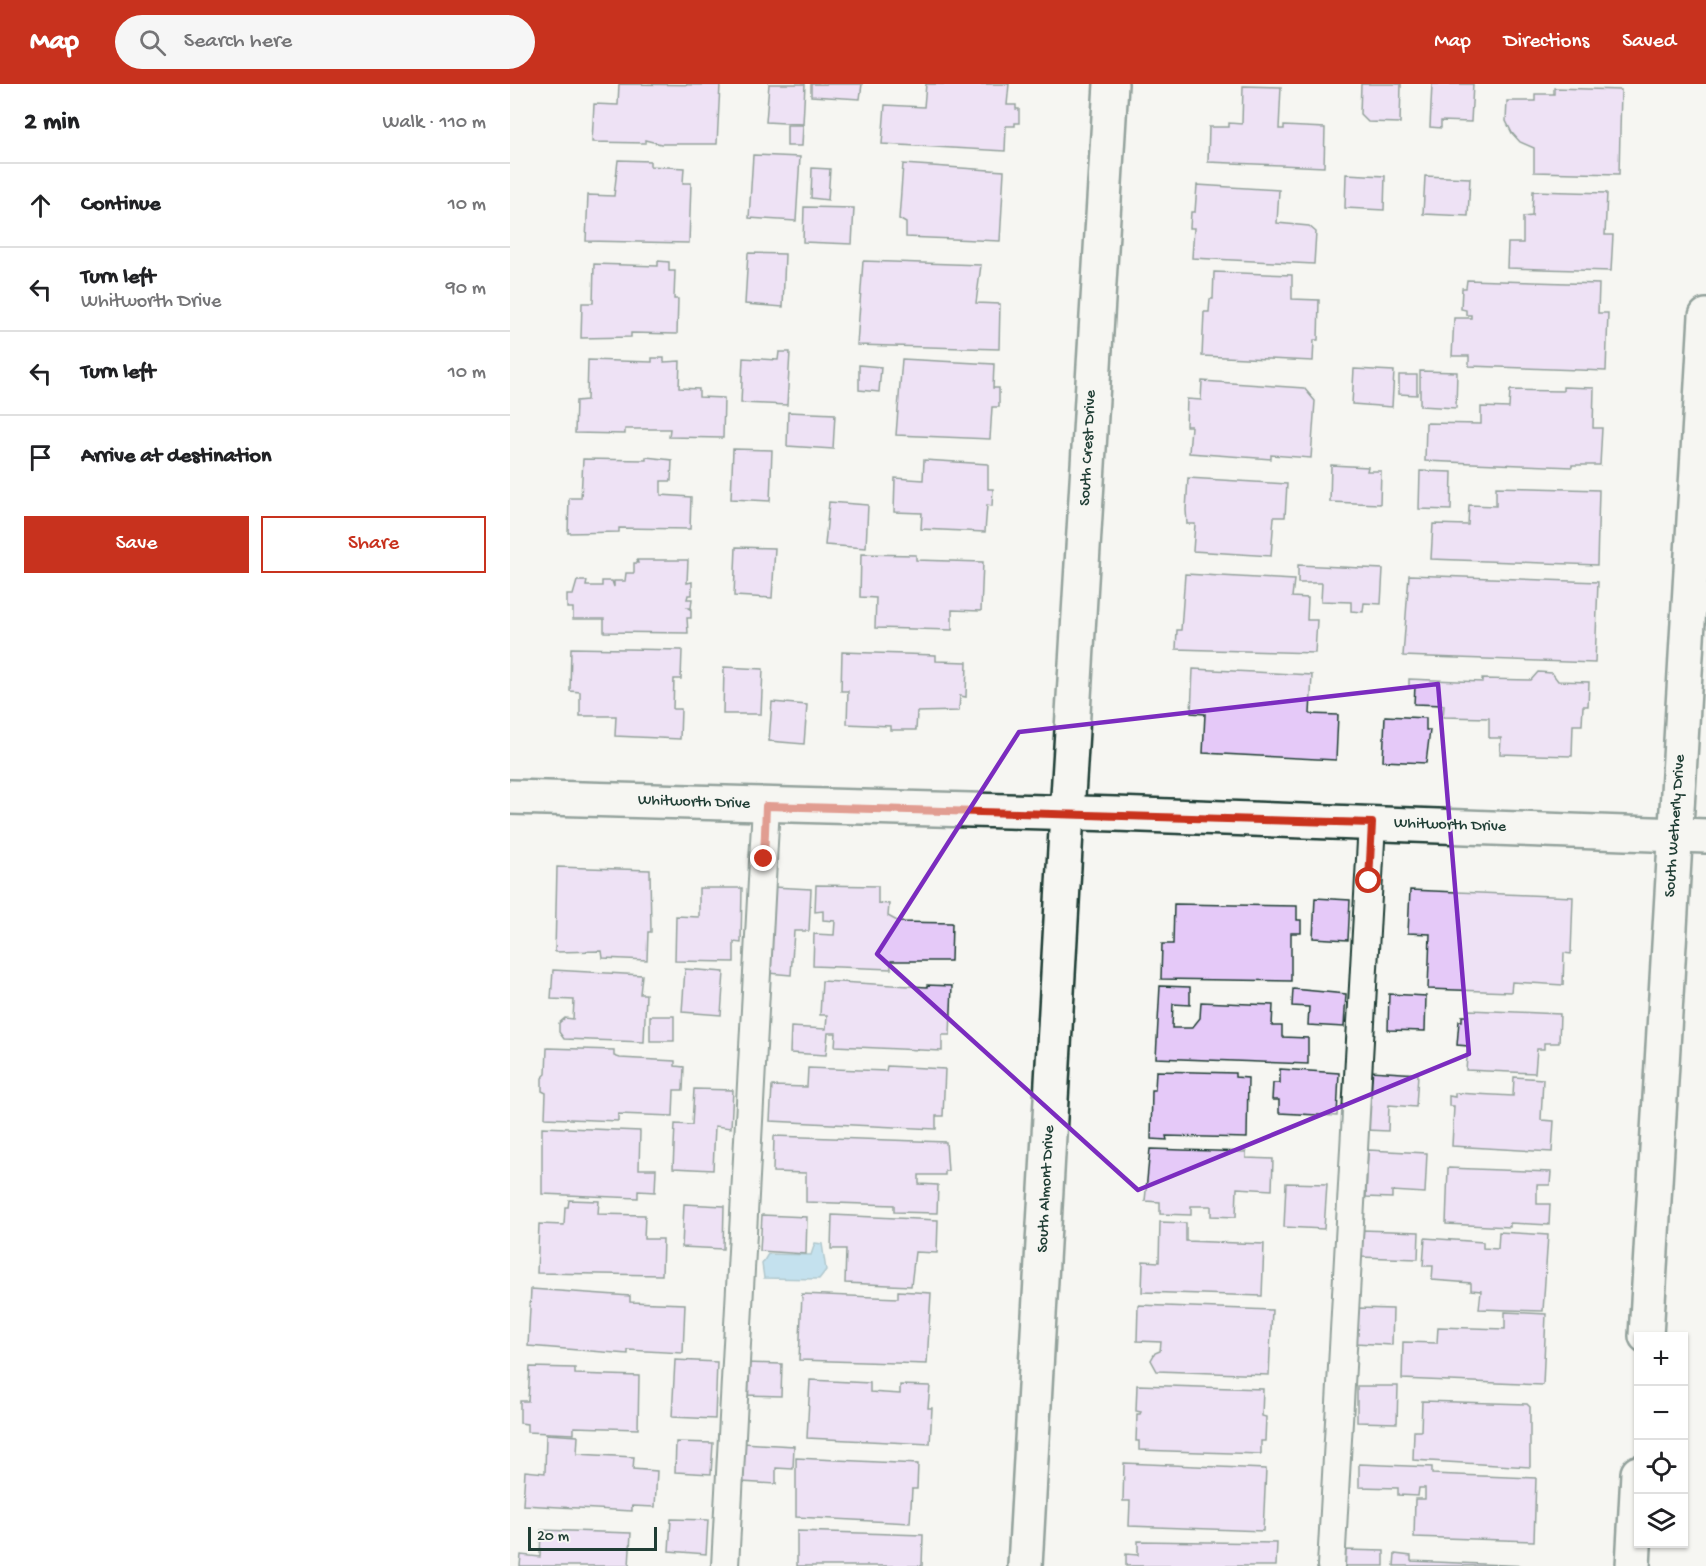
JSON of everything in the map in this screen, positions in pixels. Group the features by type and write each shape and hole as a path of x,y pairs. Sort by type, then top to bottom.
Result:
{"street":[{"name":"South Crest Drive","path":"1067,813 1112,84"},
{"name":"South Wetherly Drive","path":"1646,1332 1691,836 1706,316"},
{"name":"Whitworth Drive","path":"510,797 1372,823 1691,836"},
{"name":"South Almont Drive","path":"1025,1566 1067,813"},
{"path":"1633,1566 1637,1494"}],"lane":[{"path":"725,1566 766,806"},
{"path":"1331,1566 1372,823"}],"highlighted area":[{"path":"1438,684 1469,1054 1138,1190 877,954 1019,732"}],"water":[{"path":"815,1243 822,1244 826,1270 819,1279 764,1278 762,1264 768,1254 811,1255"}],"building":[{"path":"619,84 720,85 717,144 661,144 645,140 645,143 592,142 594,104 618,105"},
{"path":"769,84 805,84 803,124 766,122"},
{"path":"811,84 862,84 860,99 811,96"},
{"path":"926,84 1009,84 1007,105 1016,105 1016,109 1019,109 1019,123 1015,123 1015,126 1006,126 1005,151 882,144 885,105 924,107"},
{"path":"1361,84 1401,84 1400,123 1368,122 1360,114"},
{"path":"1432,84 1473,84 1471,122 1441,121 1441,128 1430,127"},
{"path":"1243,86 1281,87 1279,129 1284,129 1284,126 1325,128 1324,167 1208,162 1209,127 1229,127 1229,123 1242,124"},
{"path":"1554,88 1621,90 1619,174 1534,172 1534,148 1520,142 1512,133 1506,121 1507,101 1535,101 1535,94 1554,94"},
{"path":"787,125 803,125 802,146 787,146"},
{"path":"753,155 800,157 796,221 749,218"},
{"path":"618,160 650,161 650,166 684,168 683,183 691,183 689,243 586,241 588,195 614,196"},
{"path":"903,164 1004,171 1000,241 906,237 906,223 899,219"},
{"path":"812,168 830,169 828,200 811,198"},
{"path":"1346,174 1385,176 1384,210 1345,208"},
{"path":"1425,176 1470,178 1468,216 1423,214"},
{"path":"1197,185 1279,190 1277,223 1309,226 1316,232 1314,264 1192,258 1194,228 1190,228 1191,212 1195,212"},
{"path":"1533,191 1607,193 1605,235 1613,235 1611,271 1507,268 1508,243 1523,243 1523,217 1532,216"},
{"path":"804,207 854,208 852,244 803,242"},
{"path":"748,253 785,254 783,307 745,304"},
{"path":"658,261 669,262 669,271 675,271 674,299 678,299 677,334 631,333 631,337 581,338 582,303 593,303 594,264 658,266"},
{"path":"863,261 981,265 976,303 1000,304 999,349 857,345"},
{"path":"1214,272 1292,275 1292,299 1319,300 1318,340 1314,340 1313,361 1202,356 1204,312 1209,312 1210,299 1213,299"},
{"path":"1467,280 1599,284 1598,313 1608,313 1606,371 1469,366 1469,356 1452,356 1454,318 1471,318 1471,315 1466,315 1466,310 1461,309 1462,288 1466,288"},
{"path":"779,352 790,352 787,405 741,403 743,358 778,360"},
{"path":"652,358 664,358 664,362 680,361 679,388 699,389 699,397 724,398 723,438 669,437 670,429 625,429 625,434 575,433 576,401 587,400 588,360 652,362"},
{"path":"902,359 994,364 993,388 999,388 999,407 992,407 990,439 896,435"},
{"path":"859,365 881,367 879,392 859,390"},
{"path":"1354,369 1394,371 1392,407 1352,404"},
{"path":"1420,371 1457,372 1456,408 1420,406"},
{"path":"1399,375 1417,375 1417,395 1399,394"},
{"path":"1202,381 1304,388 1315,401 1311,458 1271,455 1271,459 1189,453 1191,426 1186,426 1187,399 1201,400"},
{"path":"1563,387 1594,388 1593,428 1602,428 1600,465 1572,465 1572,467 1425,461 1426,423 1481,424 1481,407 1509,408 1510,390 1563,391"},
{"path":"788,412 835,414 833,449 787,446"},
{"path":"733,449 772,450 770,501 731,499"},
{"path":"646,457 672,460 671,481 661,481 661,495 691,497 690,529 619,528 619,532 568,533 569,498 581,498 583,459 646,460"},
{"path":"924,460 988,464 988,489 993,489 992,506 987,505 985,532 921,529 922,513 894,512 895,478 923,480"},
{"path":"1331,465 1368,467 1367,471 1381,471 1380,504 1330,502"},
{"path":"1420,471 1452,472 1451,510 1419,509"},
{"path":"1188,478 1287,484 1285,517 1274,517 1271,556 1193,551 1195,524 1187,524 1186,510"},
{"path":"1496,487 1599,490 1597,565 1431,559 1433,524 1468,525 1469,505 1496,506"},
{"path":"829,502 868,505 866,548 825,545"},
{"path":"736,547 775,548 772,598 734,596"},
{"path":"861,554 916,555 916,560 983,562 981,611 952,610 952,630 875,628 876,598 860,597"},
{"path":"637,560 688,560 687,583 692,582 692,595 688,595 687,599 692,599 691,608 688,608 691,610 691,618 687,618 688,633 604,632 604,619 573,619 573,608 567,608 567,595 573,595 577,581 587,581 586,586 602,586 602,581 612,581 614,587 614,581 625,581 626,573 634,573 634,563 638,563"},
{"path":"1298,565 1383,569 1381,604 1364,603 1363,612 1351,611 1351,602 1321,601 1322,583 1298,583"},
{"path":"1185,574 1294,580 1292,597 1308,598 1307,620 1317,620 1315,653 1176,649 1177,630 1181,630"},
{"path":"1409,575 1598,582 1595,663 1403,656"},
{"path":"571,648 682,650 681,679 674,679 673,709 681,709 680,739 615,736 616,716 580,716 580,692 570,691"},
{"path":"842,652 936,655 936,661 967,662 966,697 960,696 959,711 917,712 916,730 890,730 890,726 847,724 848,691 841,691"},
{"path":"724,667 763,669 761,714 723,714"},
{"path":"1193,669 1312,675 1310,714 1338,715 1336,760 1203,753 1205,714 1191,713"},
{"path":"1538,672 1552,673 1558,681 1589,682 1588,706 1583,706 1582,725 1573,725 1572,756 1500,754 1501,738 1489,738 1489,718 1443,717 1444,705 1414,704 1415,686 1409,686 1409,679 1482,682 1482,679 1531,680"},
{"path":"772,702 807,705 804,744 769,741"},
{"path":"1385,716 1426,718 1426,730 1430,730 1426,763 1383,761"},
{"path":"557,867 650,870 651,932 648,932 647,960 603,958 602,951 555,952"},
{"path":"816,885 878,886 878,903 889,904 888,916 899,922 952,923 951,961 891,961 891,969 813,966 814,934 834,935 835,921 823,920 823,911 815,912"},
{"path":"773,887 811,889 809,931 794,931 791,975 768,973"},
{"path":"699,888 742,888 741,943 734,942 734,962 675,961 676,916 699,917"},
{"path":"1410,890 1573,897 1571,954 1564,953 1563,985 1512,982 1511,992 1428,989 1430,934 1408,933"},
{"path":"1315,898 1350,900 1348,940 1313,938"},
{"path":"1174,904 1297,906 1297,920 1301,920 1301,933 1291,933 1291,981 1161,979 1162,944 1173,944"},
{"path":"685,969 724,972 721,1015 682,1012"},
{"path":"553,970 642,975 640,994 646,994 644,1042 564,1039 559,1032 559,1023 565,1018 573,1019 574,1000 551,999"},
{"path":"822,981 927,987 927,985 952,986 950,1035 942,1035 942,1051 835,1046 836,1033 828,1033 826,1055 790,1053 791,1027 826,1029 827,1015 820,1015"},
{"path":"1160,986 1190,987 1190,1005 1173,1004 1172,1028 1192,1028 1200,1018 1201,1002 1273,1005 1272,1026 1282,1026 1282,1037 1308,1038 1308,1064 1156,1058"},
{"path":"1293,989 1346,994 1344,1027 1308,1025 1309,1007 1292,1006"},
{"path":"1389,994 1426,996 1425,1031 1388,1030"},
{"path":"1469,1010 1560,1014 1559,1043 1544,1043 1544,1049 1537,1049 1535,1073 1466,1070 1468,1046 1457,1045 1459,1021 1462,1021 1462,1016 1468,1016"},
{"path":"650,1016 674,1016 674,1041 650,1041"},
{"path":"547,1048 614,1050 614,1056 620,1058 675,1061 675,1066 684,1067 683,1090 674,1090 673,1116 618,1114 618,1121 545,1118 546,1093 542,1091 542,1078 546,1074"},
{"path":"887,1066 945,1069 943,1116 936,1116 936,1129 770,1121 772,1086 807,1087 808,1068 886,1071"},
{"path":"1280,1069 1339,1073 1337,1116 1279,1113 1279,1100 1272,1100 1273,1083 1280,1083"},
{"path":"1156,1071 1235,1073 1235,1077 1248,1078 1247,1138 1166,1136 1167,1140 1151,1139 1152,1090 1155,1090"},
{"path":"1370,1071 1418,1074 1416,1107 1389,1105 1388,1131 1366,1130"},
{"path":"1514,1077 1543,1079 1541,1120 1554,1121 1552,1152 1452,1146 1454,1106 1449,1106 1449,1096 1455,1097 1455,1093 1513,1096"},
{"path":"694,1089 733,1090 731,1128 715,1126 713,1170 673,1168 675,1124 692,1125"},
{"path":"542,1127 640,1131 639,1169 656,1169 655,1192 638,1191 638,1198 542,1194"},
{"path":"774,1136 946,1142 948,1171 945,1171 945,1175 919,1175 919,1184 938,1185 937,1213 894,1212 894,1205 806,1202 806,1173 773,1172"},
{"path":"1150,1149 1246,1152 1246,1158 1273,1159 1272,1190 1237,1188 1236,1217 1211,1216 1211,1206 1191,1206 1191,1215 1160,1214 1160,1202 1145,1201"},
{"path":"1368,1150 1427,1153 1425,1193 1392,1191 1392,1198 1366,1197"},
{"path":"1448,1168 1551,1172 1550,1185 1537,1185 1537,1204 1550,1204 1549,1225 1510,1223 1510,1227 1446,1224"},
{"path":"1286,1183 1327,1184 1324,1229 1284,1227"},
{"path":"569,1200 599,1201 598,1214 645,1215 644,1239 663,1239 662,1275 537,1273 539,1224 564,1225 565,1207 568,1207"},
{"path":"684,1204 724,1206 723,1249 682,1247"},
{"path":"762,1215 807,1217 806,1254 760,1251"},
{"path":"832,1215 938,1220 937,1253 915,1252 911,1286 845,1283 846,1249 831,1249"},
{"path":"1160,1222 1186,1223 1186,1241 1264,1244 1262,1296 1142,1292 1143,1261 1159,1262"},
{"path":"1362,1230 1419,1232 1418,1259 1360,1257"},
{"path":"1499,1232 1548,1235 1543,1311 1479,1309 1481,1291 1471,1290 1471,1283 1432,1280 1433,1266 1423,1266 1425,1238 1483,1242 1483,1248 1498,1249"},
{"path":"531,1289 630,1296 630,1302 685,1304 683,1353 628,1350 628,1354 528,1346"},
{"path":"898,1291 931,1293 927,1364 799,1360 802,1294 898,1298"},
{"path":"1138,1305 1272,1310 1269,1375 1157,1371 1151,1360 1155,1353 1160,1351 1161,1342 1137,1341"},
{"path":"1357,1308 1393,1309 1392,1345 1355,1343"},
{"path":"1505,1312 1546,1314 1543,1385 1402,1379 1403,1342 1437,1343 1438,1327 1505,1329"},
{"path":"675,1360 717,1362 715,1419 672,1417"},
{"path":"745,1363 782,1364 781,1396 744,1395"},
{"path":"530,1367 575,1368 575,1374 639,1376 638,1429 574,1427 574,1434 527,1432 527,1424 520,1423 520,1401 528,1401"},
{"path":"810,1380 870,1383 870,1392 900,1394 900,1385 930,1386 928,1408 932,1408 930,1444 807,1438"},
{"path":"1137,1385 1263,1389 1262,1416 1266,1417 1265,1441 1261,1441 1261,1454 1139,1450 1139,1441 1136,1441 1137,1414 1141,1412 1136,1411"},
{"path":"1357,1386 1398,1386 1397,1423 1357,1422"},
{"path":"1422,1401 1527,1404 1530,1407 1530,1467 1413,1460 1414,1431 1421,1431"},
{"path":"546,1434 578,1436 577,1454 634,1457 633,1469 657,1471 655,1507 632,1506 632,1511 523,1505 525,1471 545,1473"},
{"path":"676,1442 713,1443 711,1474 675,1472"},
{"path":"743,1443 794,1446 793,1469 776,1468 776,1484 741,1482"},
{"path":"796,1458 918,1464 917,1489 912,1489 910,1523 796,1517"},
{"path":"1124,1463 1266,1469 1263,1531 1129,1526 1130,1501 1123,1501"},
{"path":"1359,1464 1432,1467 1432,1474 1536,1478 1534,1541 1414,1537 1415,1499 1425,1499 1425,1488 1419,1488 1418,1496 1398,1495 1398,1488 1359,1487"},
{"path":"671,1519 708,1520 706,1554 669,1551"},
{"path":"541,1530 631,1533 629,1566 520,1566 521,1555 540,1557"},
{"path":"797,1531 923,1535 922,1566 797,1566"},
{"path":"1138,1541 1277,1543 1276,1566 1126,1566 1126,1554 1138,1555"},
{"path":"1344,1550 1384,1551 1384,1566 1343,1566"},
{"path":"1395,1554 1411,1556 1411,1561 1529,1566 1394,1566"}],"route":[{"path":"764,859 766,806 1372,823 1369,881"}]}
